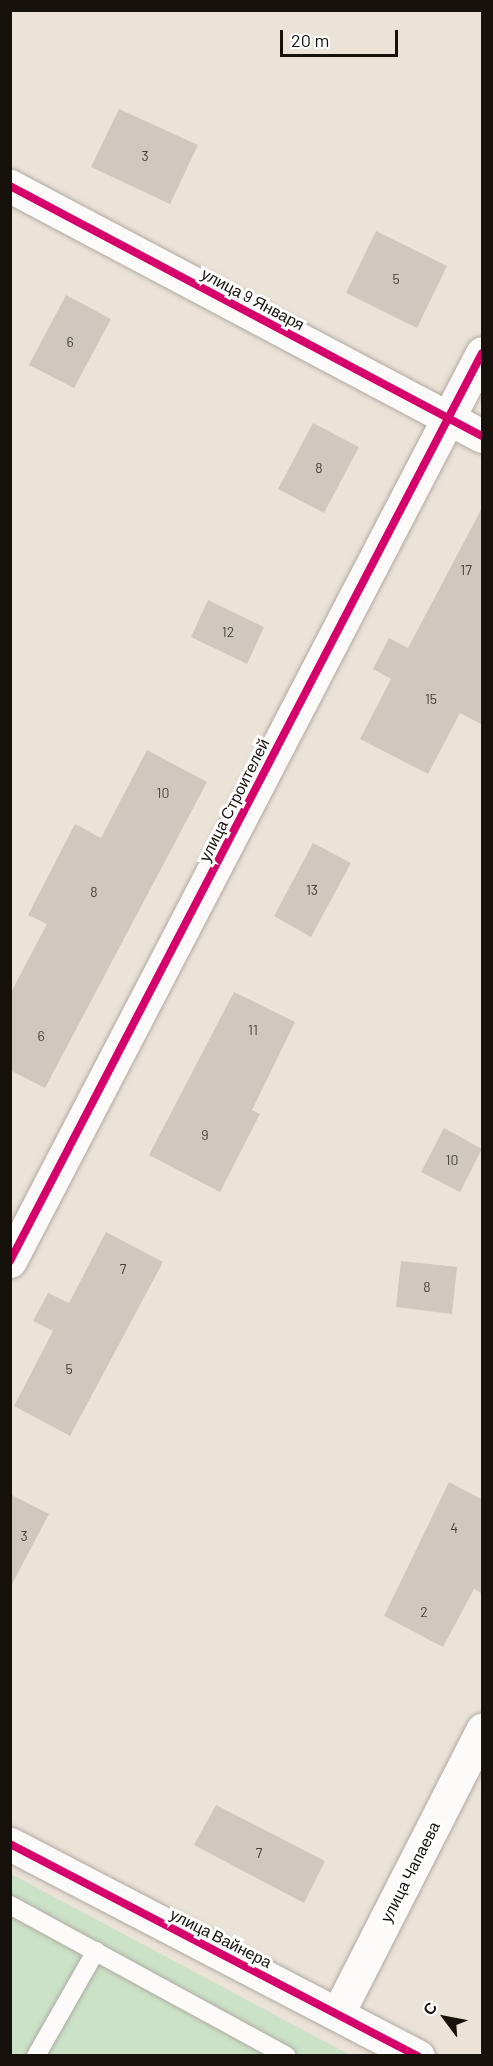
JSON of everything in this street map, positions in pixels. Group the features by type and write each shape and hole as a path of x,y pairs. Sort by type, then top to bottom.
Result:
{"street":[{"name":"улица 9 Января","path":"10,186 483,436"},
{"name":"улица Строителей","path":"10,1261 483,353"},
{"name":"улица Чапаева","path":"338,2013 483,1730"},
{"name":"улица Вайнера","path":"10,1845 418,2055"}],"lane":[{"path":"10,1905 287,2055"},
{"path":"36,2055 96,1951"}],"green space":[{"path":"11,1874 350,2055 11,2055"}],"building":[{"path":"119,109 198,145 170,204 91,167"},
{"path":"376,231 447,266 417,328 346,293"},
{"path":"66,295 111,319 74,388 29,365"},
{"path":"313,423 359,447 324,513 278,489"},
{"path":"483,506 483,725 460,713 428,774 360,739 391,679 373,669 389,638 408,648"},
{"path":"208,600 264,627 247,664 191,637"},
{"path":"147,750 207,782 45,1088 10,1070 10,994 47,924 28,915 75,824 101,838"},
{"path":"313,843 351,863 311,937 274,916"},
{"path":"234,992 295,1022 252,1110 260,1114 220,1192 149,1155"},
{"path":"444,1128 482,1149 460,1192 421,1172"},
{"path":"106,1232 163,1262 70,1436 14,1406 53,1331 33,1321 48,1293 69,1303"},
{"path":"401,1261 457,1267 452,1314 396,1307"},
{"path":"449,1482 483,1500 483,1594 474,1589 443,1647 384,1616"},
{"path":"10,1494 49,1514 10,1588"},
{"path":"216,1805 325,1861 304,1903 194,1845"}],"cycle path":[{"path":"10,186 482,436"},
{"path":"10,1261 482,353"},
{"path":"10,1844 418,2056"}]}
